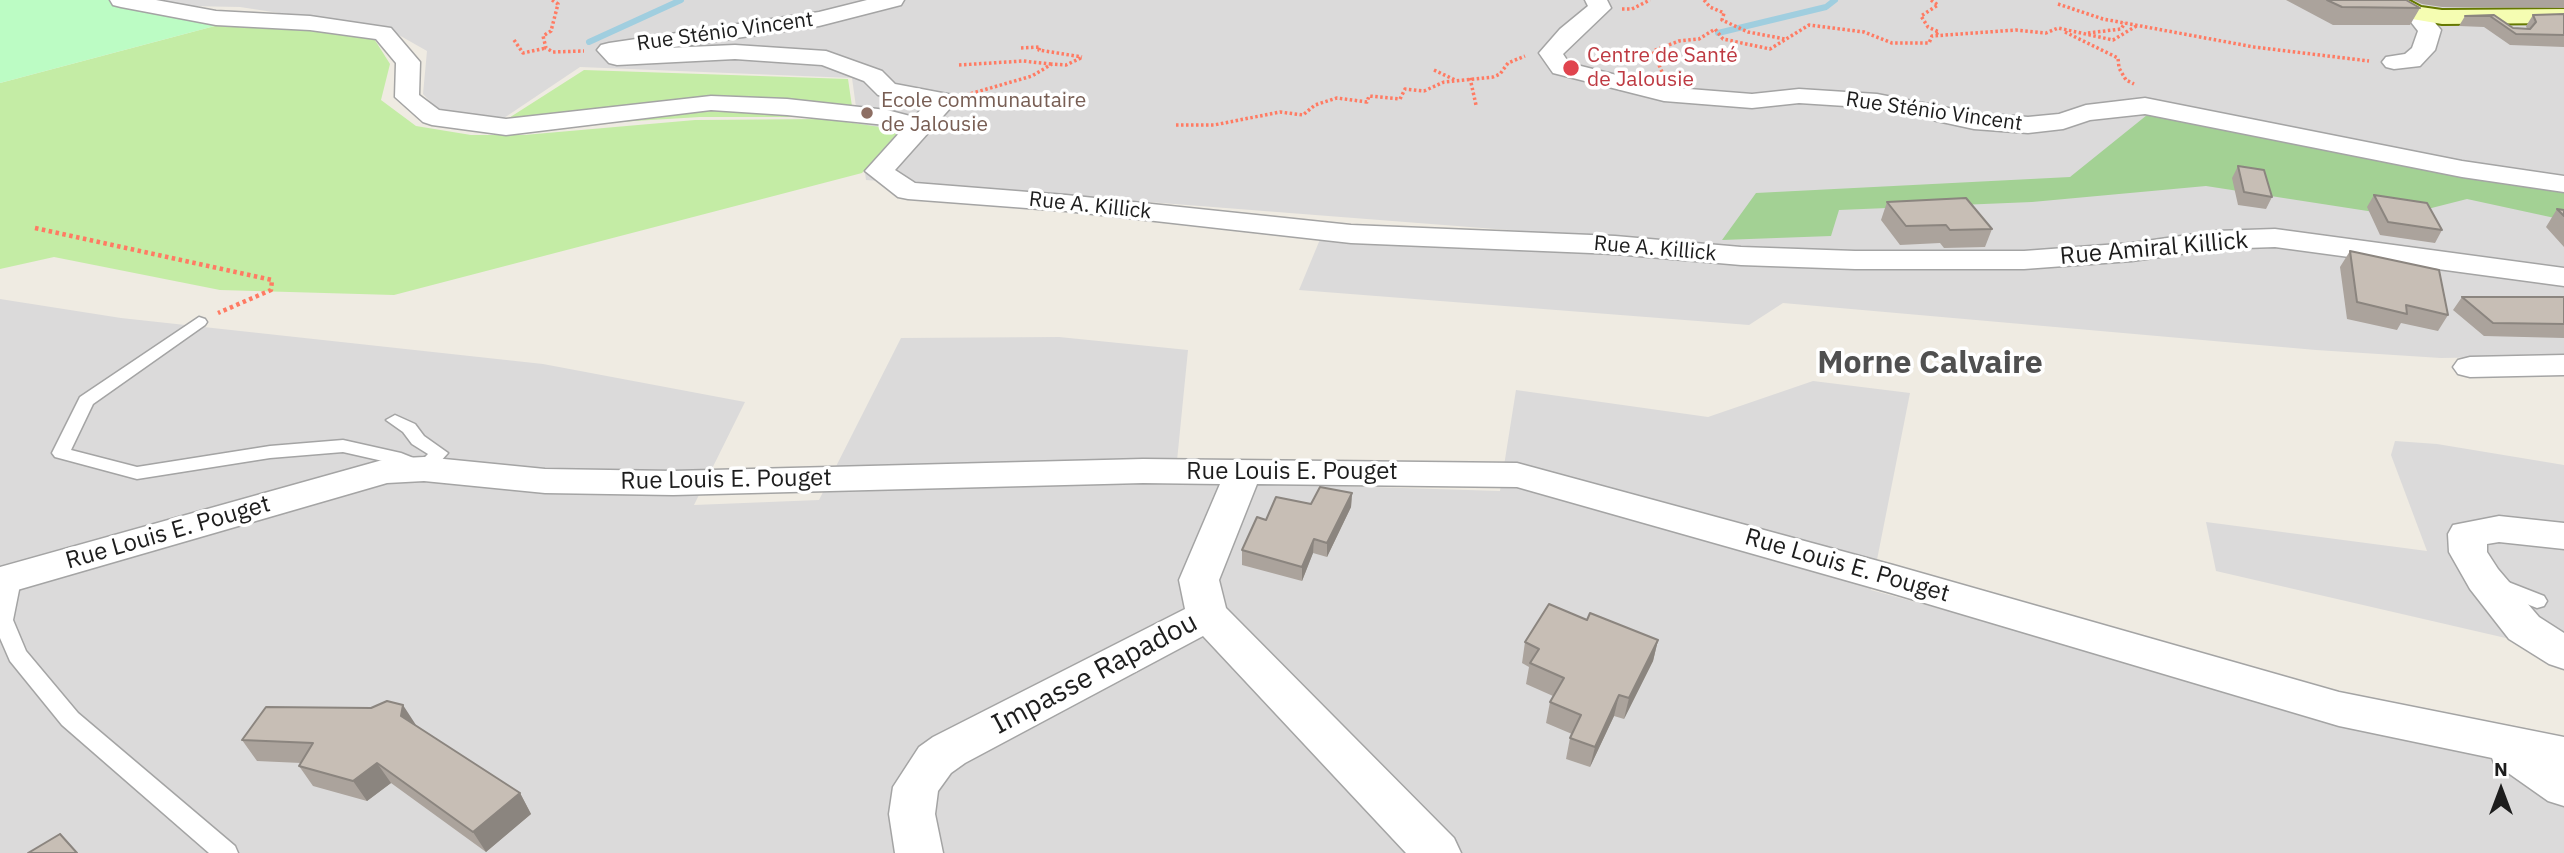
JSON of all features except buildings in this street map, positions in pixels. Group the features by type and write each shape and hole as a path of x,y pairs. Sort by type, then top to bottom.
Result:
{"main road":[{"path":"2389,0 2414,13 2442,17 2564,16"}],"street":[{"path":"121,0 216,18 310,23 383,33 408,62 407,97 432,117 506,127 711,103 788,107 887,118 920,127"},
{"name":"Rue Sténio Vincent","path":"613,54 819,19 893,0"},
{"path":"1551,53 1568,34 1600,8 1596,0"},
{"path":"2394,62 2412,61 2423,50 2430,30 2414,13"},
{"path":"2494,17 2516,32"},
{"path":"613,54 735,52 826,58 873,76 887,90 944,100"},
{"name":"Rue Sténio Vincent","path":"1551,53 1561,68 1664,94 1752,101 1799,96 1877,101 1974,121 2028,125 2063,121 2086,113 2145,106 2462,169 2564,184"},
{"name":"Rue A. Killick","path":"944,100 879,171 908,191 1066,203 1351,234 1615,244 1741,256"},
{"name":"Rue Amiral Killick","path":"1741,256 1855,260 2024,260 2132,252 2216,240 2275,238 2564,277"},
{"path":"2470,368 2564,365"},
{"name":"Rue Louis E. Pouget","path":"5,581 242,510 386,471 424,469 545,481 673,483 1244,471 1517,475 1880,575 2339,709 2564,755"},
{"name":"Impasse Rapadou","path":"919,853 912,814 916,788 935,760 949,750 1208,615 1200,593 1199,580 1244,471"},
{"path":"2564,536 2499,529 2467,534 2468,552 2484,579 2524,628 2564,653"},
{"path":"1208,615 1437,853"},
{"path":"2501,744 2564,787"}],"lane":[{"path":"199,322 86,401 61,453 136,473 271,452 343,446 401,459 424,469 439,453 418,440 409,428 395,420"},
{"path":"2484,579 2537,601"},
{"path":"5,581 3,620 17,655 69,719 226,853"}],"path":[{"path":"546,48 543,36 551,31 558,4 552,0"},
{"path":"1703,0 1710,7 1724,13 1722,20 1748,32 1786,39"},
{"path":"1662,72 1653,51 1679,41 1699,39 1715,29 1723,39 1770,49 1809,25 1864,32 1892,43 1929,43 1932,36 1940,32 1928,27 1921,16 1938,5 1931,0"},
{"path":"2058,4 2078,13 2125,23 2285,51 2394,62"},
{"path":"2082,33 2122,29 2125,23"},
{"path":"1932,36 2016,30 2046,33 2058,28 2113,40 2138,25"},
{"path":"2058,28 2118,58 2119,68 2126,80 2137,86"},
{"path":"514,40 523,53 546,48 553,52 613,54"},
{"path":"959,65 1023,61 1066,65 1083,57 1039,50 1040,47 1020,48"},
{"path":"1176,125 1214,125 1280,112 1303,116 1315,105 1337,98 1367,102 1369,96 1400,99 1405,89 1424,90 1456,80 1500,74 1519,56 1551,53"},
{"path":"944,100 1014,82 1052,64"},
{"path":"1434,70 1456,80"},
{"path":"1470,78 1476,105"},
{"path":"35,228 272,280 271,290 199,322"}],"shaded area":[{"path":"112,0 2564,0 2564,356 2441,358 2316,350 1783,303 1749,325 1299,290 1321,237 1675,243 866,180 852,78 580,67 501,120 441,113 423,94 427,51 390,30 240,7 131,5"},
{"path":"0,299 121,318 543,364 745,402 694,505 819,500 901,338 1059,337 1188,350 1175,481 1500,491 1516,390 1708,417 1813,381 1910,393 1871,590 2564,778 2564,853 0,853"},
{"path":"2395,441 2437,444 2564,465 2564,664 2510,639 2216,571 2206,522 2427,551 2391,455"}],"green space":[{"path":"0,0 112,0 226,23 0,83"},
{"path":"226,23 373,37 390,64 381,100 416,126 471,135 524,135 695,120 826,119 900,130 862,173 394,295 220,290 54,257 0,269 0,83"},
{"path":"584,70 848,79 854,120 826,117 700,117 520,128 501,123"},
{"path":"2152,111 2564,188 2564,220 2467,199 2400,216 2206,186 2032,202 1839,210 1831,236 1722,240 1756,193 2070,177"}],"waterway":[{"path":"589,42 681,0"},
{"path":"1718,33 1826,7 1835,0"}],"place":[{"name":"Centre de Santé de Jalousie","path":"1571,68"},
{"name":"Ecole communautaire de Jalousie","path":"867,113"}],"district":[{"name":"Morne Calvaire","path":"1930,364"}]}
